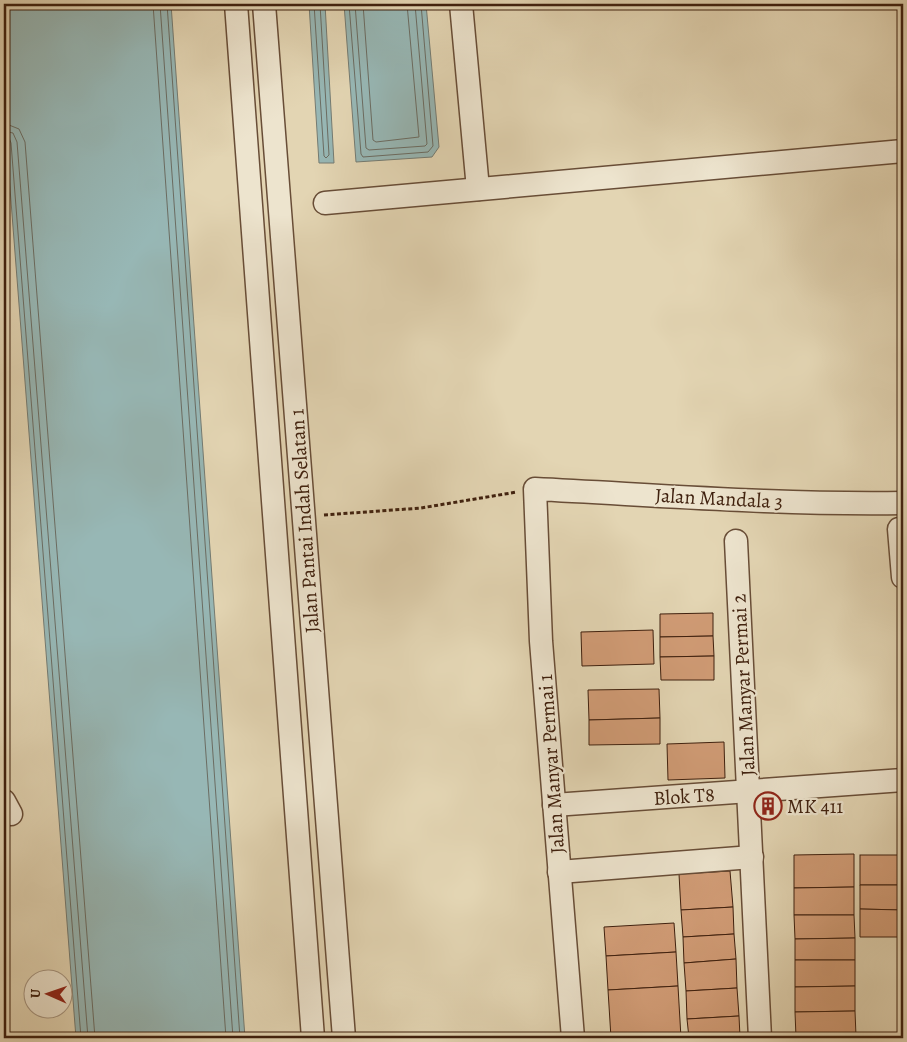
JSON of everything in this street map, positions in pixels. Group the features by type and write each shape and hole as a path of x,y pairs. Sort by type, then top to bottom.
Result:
{"street":[{"name":"Jalan Pantai Indah Selatan 1","path":"236,4 313,1038"},
{"name":"Jalan Pantai Indah Selatan 1","path":"264,4 344,1038"},
{"path":"461,4 478,189"},
{"path":"325,203 903,151"},
{"name":"Jalan Mandala 3","path":"535,489 863,504 903,502"},
{"name":"Jalan Manyar Permai 1","path":"535,489 541,641 573,1038"},
{"path":"899,529 903,578"},
{"name":"Jalan Manyar Permai 2","path":"736,541 760,1038"},
{"name":"Blok T8","path":"554,805 903,780"},
{"path":"559,872 752,857"}],"path":[{"path":"324,516 421,508 535,489"}],"water":[{"path":"4,4 171,4 245,1038 76,1038 4,111"},
{"path":"309,4 325,4 334,163 319,163"},
{"path":"344,4 426,4 439,147 432,157 356,162"}],"building":[{"path":"713,613 713,636 660,637 660,614"},
{"path":"653,630 654,664 582,666 581,632"},
{"path":"713,636 714,656 660,657 660,637"},
{"path":"714,656 714,680 661,680 660,657"},
{"path":"659,689 660,718 589,720 588,690"},
{"path":"660,718 660,744 589,745 589,720"},
{"path":"724,742 725,778 668,780 667,744"},
{"name":"MK 411","path":"774,799 775,812 762,813 762,800"},
{"path":"854,854 854,887 794,888 794,855"},
{"path":"860,855 903,855 903,885 860,885"},
{"path":"730,871 733,907 681,910 679,874"},
{"path":"860,885 903,885 903,910 860,909"},
{"path":"854,887 854,915 794,915 794,888"},
{"path":"733,907 734,934 683,937 681,910"},
{"path":"860,909 903,910 903,937 860,937"},
{"path":"794,915 854,915 855,938 795,939"},
{"path":"674,923 676,952 606,956 604,927"},
{"path":"734,934 736,959 684,963 683,937"},
{"path":"855,938 855,960 795,960 795,939"},
{"path":"676,952 678,986 608,990 606,956"},
{"path":"736,959 737,988 686,991 684,963"},
{"path":"795,960 855,960 855,986 795,987"},
{"path":"678,986 681,1038 611,1038 608,990"},
{"path":"855,986 855,1011 795,1012 795,987"},
{"path":"737,988 739,1016 687,1019 686,991"},
{"path":"855,1011 856,1036 796,1037 795,1012"},
{"path":"739,1016 740,1037 689,1038 687,1019"},
{"path":"862,1033 903,1033 903,1038 862,1038"},
{"path":"856,1036 856,1038 796,1038 796,1037"}],"place":[{"name":"MK 411","path":"768,806"}]}
